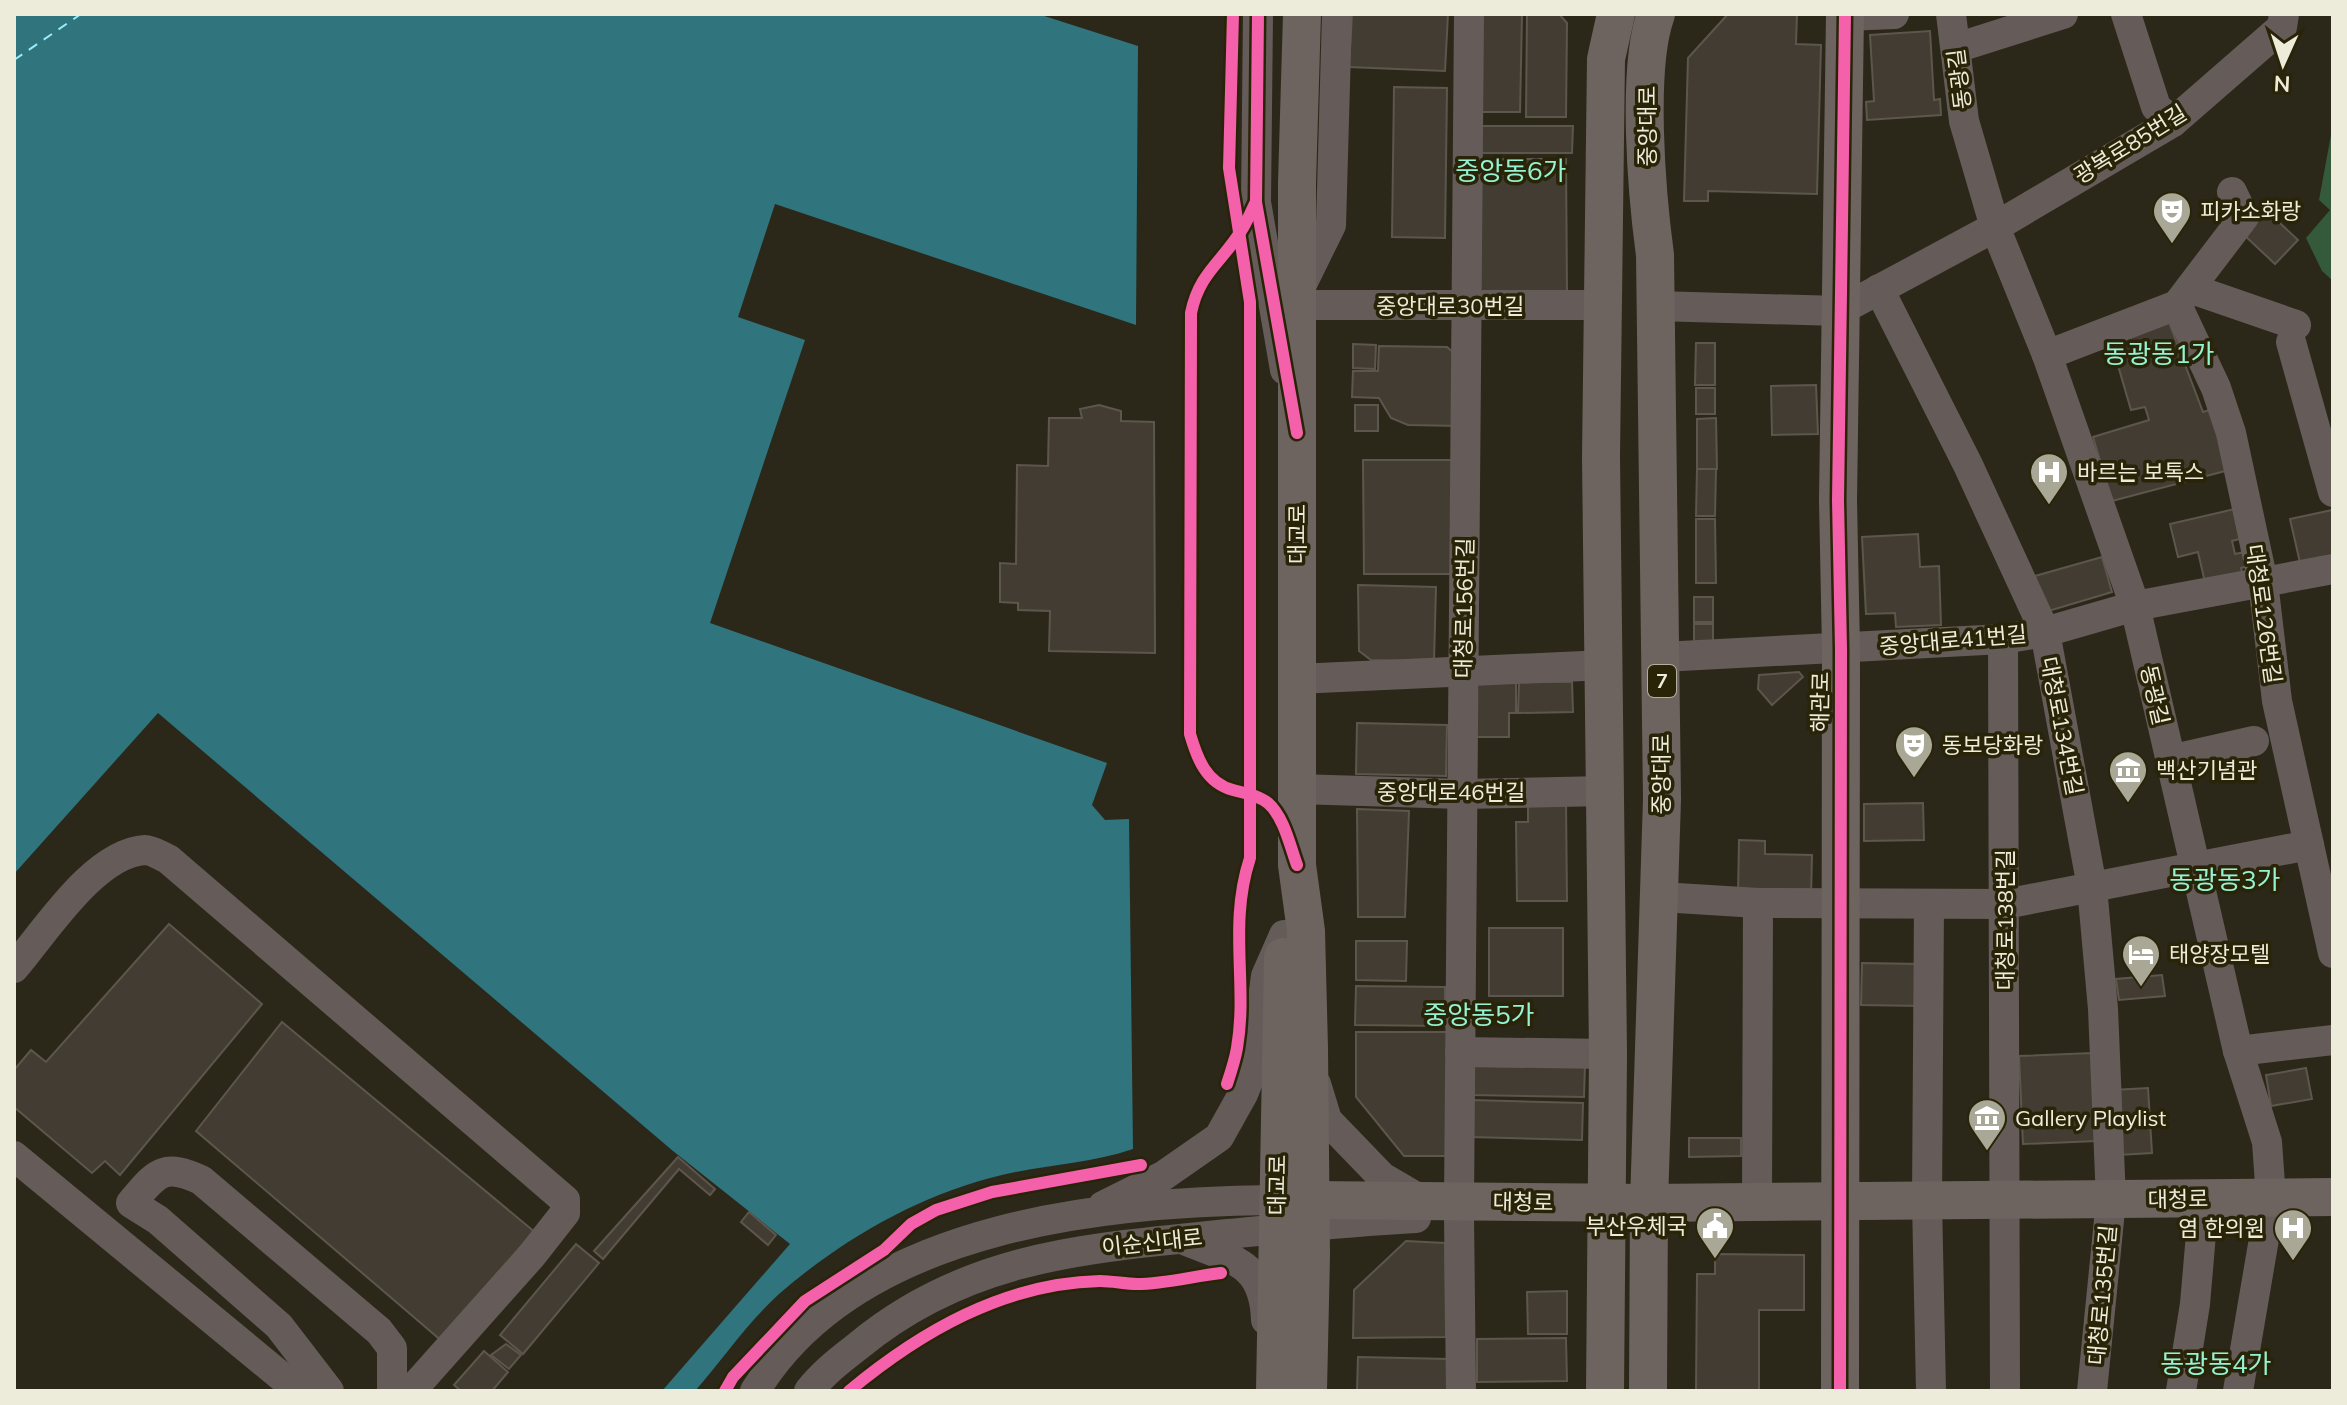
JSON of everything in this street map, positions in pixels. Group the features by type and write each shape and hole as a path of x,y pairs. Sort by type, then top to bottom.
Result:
{"main road":[{"name":"대교로","path":"1275,1391 1309,1048 1306,931 1297,884 1297,183 1302,14"},
{"name":"중앙대로","path":"1605,1391 1608,1054 1601,457 1606,59 1616,14"},
{"name":"중앙대로","path":"1648,1391 1649,1203 1661,897 1662,657 1655,255 1647,194 1648,56 1656,14"},
{"name":"해관로","path":"1840,1391 1839,311 1845,15"},
{"name":"대교로","path":"1297,884 1284,935 1294,1214 1308,1391"},
{"name":"대청로","path":"1294,1214 1534,1202 2333,1197"}],"street":[{"path":"1258,14 1256,202 1297,433"},
{"path":"1297,300 1331,225 1337,14"},
{"name":"대청로156번길","path":"1461,1391 1447,1206 1460,1052 1469,14"},
{"path":"1845,15 1894,14"},
{"name":"동광길","path":"1951,14 1964,121 1995,227 2047,355 2135,606 2238,1051 2267,1142 2271,1198 2238,1391"},
{"path":"1956,48 2063,14"},
{"path":"2126,14 2156,107 2173,122"},
{"name":"광복로85번길","path":"1839,311 1995,227 2173,122 2282,27 2284,14"},
{"path":"2047,355 2185,297 2244,217 2232,192"},
{"name":"대청로134번길","path":"1879,289 1968,465 2045,632 2092,887 2103,1009 2111,1200"},
{"path":"2185,297 2293,334 2333,492"},
{"name":"대청로126번길","path":"2185,297 2231,433 2263,582 2277,701 2333,953"},
{"name":"중앙대로30번길","path":"1297,300 1467,307 1603,305"},
{"path":"1655,306 1839,311"},
{"name":"중앙대로41번길","path":"1662,657 2003,639 2045,632 2135,606 2333,569"},
{"name":"대청로138번길","path":"2003,639 2005,1391"},
{"path":"1297,679 1605,665"},
{"path":"2170,760 2254,741"},
{"name":"중앙대로46번길","path":"1297,789 1462,794 1605,791"},
{"path":"1661,897 1758,903 2005,904 2309,845"},
{"path":"14,968 97,870 120,857 148,850 168,859 565,1200 565,1213 532,1255 411,1391"},
{"path":"1757,1202 1758,903"},
{"path":"1929,904 1927,1201 1931,1391"},
{"path":"1082,1216 1163,1176 1219,1137 1243,1094 1254,1066 1266,976 1284,935"},
{"path":"2238,1051 2333,1040"},
{"path":"1309,1048 1327,1120 1382,1177 1447,1206"},
{"path":"1460,1052 1608,1054"},
{"path":"14,1156 299,1391"},
{"path":"329,1391 279,1326 158,1220 131,1203 156,1174 178,1170 201,1180 379,1331 392,1348 392,1391"},
{"path":"2181,1391 2195,1304 2204,1199"},
{"name":"대청로135번길","path":"2092,1391 2111,1200"},
{"name":"이순신대로","path":"755,1391 804,1333 870,1281 942,1246 1019,1226 1196,1202 1294,1214"},
{"name":"이순신대로","path":"809,1391 821,1376 877,1330 931,1294 1007,1266 1072,1251 1182,1239 1294,1214"},
{"path":"1182,1239 1251,1270 1265,1293 1267,1358 1275,1391"}],"green space":[{"path":"2333,124 2333,281 2322,271 2306,238 2330,210 2319,200"}],"water":[{"path":"14,14 1038,14 1138,46 1136,325 775,204 738,317 805,340 710,623 1107,763 1092,805 1105,820 1129,819 1133,1149 990,1178 905,1210 826,1257 779,1294 695,1391 662,1391 790,1244 673,1151 158,713 14,874"}],"building":[{"path":"1352,14 1448,14 1445,71 1349,67"},
{"path":"1481,14 1522,14 1520,112 1479,112"},
{"path":"1527,14 1559,14 1567,23 1566,117 1526,117"},
{"path":"1728,14 1797,14 1796,44 1821,45 1817,194 1708,191 1708,201 1684,201 1688,58"},
{"path":"1930,31 1934,100 1940,99 1941,115 1867,120 1866,102 1874,101 1870,35"},
{"path":"1394,87 1447,88 1445,238 1392,237"},
{"path":"1478,126 1573,126 1572,153 1480,153"},
{"path":"1478,159 1566,159 1567,292 1479,292"},
{"path":"2266,210 2298,240 2275,264 2243,234"},
{"path":"2167,317 2203,412 2213,409 2229,470 2112,501 2093,437 2149,420 2145,407 2131,410 2112,345"},
{"path":"1696,343 1715,343 1715,385 1695,385"},
{"path":"1353,344 1376,345 1375,369 1353,368"},
{"path":"1379,346 1447,347 1461,359 1460,426 1408,425 1391,418 1379,398 1352,397 1353,371 1378,371"},
{"path":"1816,385 1818,434 1772,435 1771,386"},
{"path":"1696,388 1715,388 1715,414 1696,414"},
{"path":"1099,405 1121,411 1121,421 1154,422 1155,653 1049,651 1050,611 1018,610 1018,603 1000,602 1000,563 1016,564 1017,465 1048,466 1049,418 1082,418 1080,409"},
{"path":"1355,405 1378,405 1378,431 1355,431"},
{"path":"1716,418 1717,469 1697,469 1697,419"},
{"path":"1363,460 1453,460 1453,574 1364,574"},
{"path":"1697,469 1716,469 1715,516 1696,516"},
{"path":"2239,508 2246,537 2232,541 2235,554 2245,552 2248,566 2241,568 2243,578 2206,587 2198,552 2178,557 2170,524"},
{"path":"2332,510 2333,560 2301,567 2290,519"},
{"path":"1696,519 1715,519 1716,583 1696,583"},
{"path":"1918,534 1920,567 1939,566 1941,625 1896,627 1895,613 1866,614 1862,537"},
{"path":"2102,557 2112,592 2045,612 2035,576"},
{"path":"1358,585 1436,587 1434,661 1371,660 1359,651"},
{"path":"1694,597 1713,597 1713,622 1694,622"},
{"path":"1694,624 1713,624 1713,649 1694,649"},
{"path":"1799,672 1803,677 1772,705 1758,689 1759,675"},
{"path":"1474,681 1516,681 1516,713 1509,713 1509,737 1473,737"},
{"path":"1519,682 1572,682 1573,712 1518,713"},
{"path":"1357,723 1447,725 1446,776 1356,774"},
{"path":"1566,802 1567,901 1517,901 1516,822 1528,822 1528,803"},
{"path":"1923,803 1924,840 1864,841 1864,804"},
{"path":"1357,809 1409,811 1405,917 1358,917"},
{"path":"1739,840 1765,841 1765,854 1812,855 1811,897 1738,896"},
{"path":"169,924 262,1004 120,1175 105,1161 92,1173 14,1107 14,1070 31,1050 46,1062"},
{"path":"1489,928 1563,928 1563,996 1489,996"},
{"path":"1356,941 1407,941 1406,981 1356,980"},
{"path":"1862,963 1922,964 1922,1006 1861,1005"},
{"path":"2162,975 2165,996 2119,1000 2116,979"},
{"path":"1356,986 1445,987 1445,1026 1355,1025"},
{"path":"282,1022 536,1233 443,1342 196,1131"},
{"path":"1356,1032 1448,1032 1446,1156 1404,1156 1356,1097"},
{"path":"2092,1053 2096,1141 2023,1144 2019,1056"},
{"path":"1472,1062 1585,1064 1584,1097 1471,1095"},
{"path":"2306,1068 2312,1099 2271,1106 2266,1075"},
{"path":"2148,1088 2152,1153 2118,1155 2113,1090"},
{"path":"1471,1100 1583,1103 1582,1140 1471,1137"},
{"path":"1689,1138 1741,1138 1741,1156 1689,1157"},
{"path":"678,1157 715,1189 710,1195 679,1169 603,1259 594,1251"},
{"path":"749,1212 776,1235 768,1245 741,1222"},
{"path":"1406,1241 1445,1243 1446,1337 1353,1338 1354,1290"},
{"path":"576,1244 599,1263 523,1354 500,1335"},
{"path":"1715,1254 1804,1255 1804,1310 1759,1310 1759,1391 1696,1391 1697,1274 1715,1274"},
{"path":"1567,1291 1567,1334 1528,1334 1527,1292"},
{"path":"1566,1338 1567,1381 1477,1382 1477,1339"},
{"path":"506,1344 521,1355 509,1369 491,1355"},
{"path":"484,1351 508,1372 492,1391 461,1391 454,1385"},
{"path":"1358,1357 1449,1359 1449,1391 1357,1391"}],"ferry route":[{"path":"14,60 81,14"}],"cycle path":[{"path":"1227,1084 1240,1024 1240,907 1250,858 1250,302 1229,168 1233,14"},
{"path":"1258,14 1256,202 1297,433"},
{"path":"1840,1391 1841,649 1838,500 1845,14"},
{"path":"1256,202 1234,242 1205,278 1191,313 1190,734 1209,776 1224,787 1260,798 1274,809 1297,865"},
{"path":"725,1391 733,1377 805,1301 884,1250 911,1224 936,1210 992,1192 1141,1165"},
{"path":"849,1391 876,1369 934,1331 997,1301 1065,1284 1100,1281 1147,1284 1221,1273"}],"place":[{"name":"피카소화랑","path":"2172,245"},
{"name":"바르는 보톡스","path":"2049,506"},
{"name":"동보당화랑","path":"1914,779"},
{"name":"백산기념관","path":"2128,804"},
{"name":"태양장모텔","path":"2141,988"},
{"name":"Gallery Playlist","path":"1987,1152"},
{"name":"부산우체국","path":"1715,1260"},
{"name":"염 한의원","path":"2293,1262"}],"district":[{"name":"중앙동6가","path":"1511,171"},
{"name":"동광동1가","path":"2159,354"},
{"name":"동광동3가","path":"2225,880"},
{"name":"중앙동5가","path":"1479,1015"},
{"name":"동광동4가","path":"2216,1364"}]}
